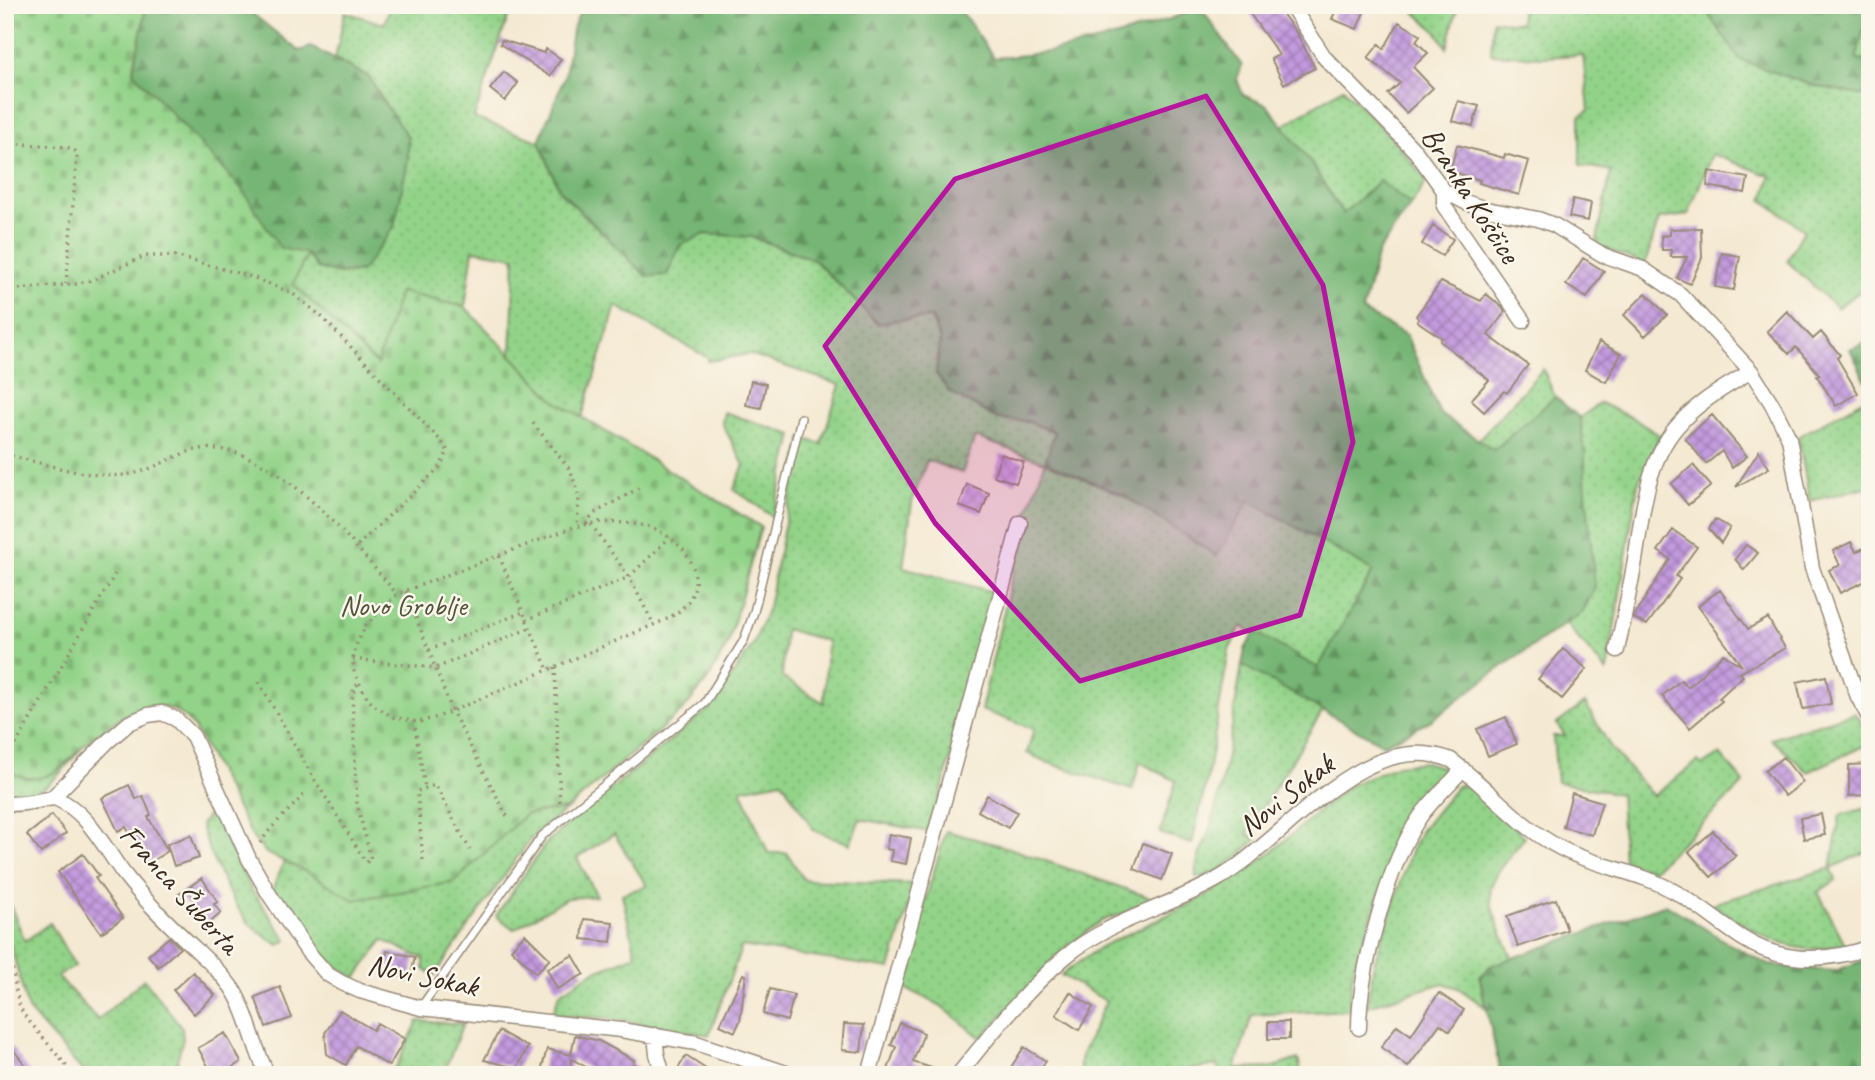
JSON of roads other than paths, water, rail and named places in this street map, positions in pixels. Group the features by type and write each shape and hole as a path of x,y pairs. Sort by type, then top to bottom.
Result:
{"street":[{"name":"Branka Koščice","path":"1291,5 1325,58 1405,140 1444,191 1444,206 1523,321"},
{"path":"1444,191 1486,209 1546,222 1603,255 1643,269 1681,295 1751,371 1789,438 1812,568 1858,697 1870,719"},
{"path":"1618,650 1640,517 1647,487 1662,447 1670,434 1694,409 1751,371"},
{"path":"869,1075 1020,523"},
{"name":"Novi Sokak","path":"53,797 129,723 148,715 162,713 176,719 193,736 249,859 308,952 327,974 360,991 421,1008 696,1042 792,1075"},
{"name":"Novi Sokak","path":"958,1075 999,1023 1065,957 1115,925 1217,880 1262,849 1326,791 1347,778 1395,757 1413,753 1435,754 1451,760 1553,845 1591,861 1654,881 1678,893 1744,940 1772,953 1808,959 1831,958 1870,947"},
{"path":"1359,1028 1359,1007 1372,943 1396,865 1420,816 1463,769"},
{"path":"5,803 30,804 53,797"},
{"name":"Franca Šuberta","path":"53,797 86,821 150,904 222,974 246,1015 257,1052 268,1075"},
{"path":"655,1035 663,1075"}],"lane":[{"path":"421,1008 542,836 705,704 744,640 754,612 801,418"}],"park label":[{"name":"Novo Groblje","path":"403,605"}]}
